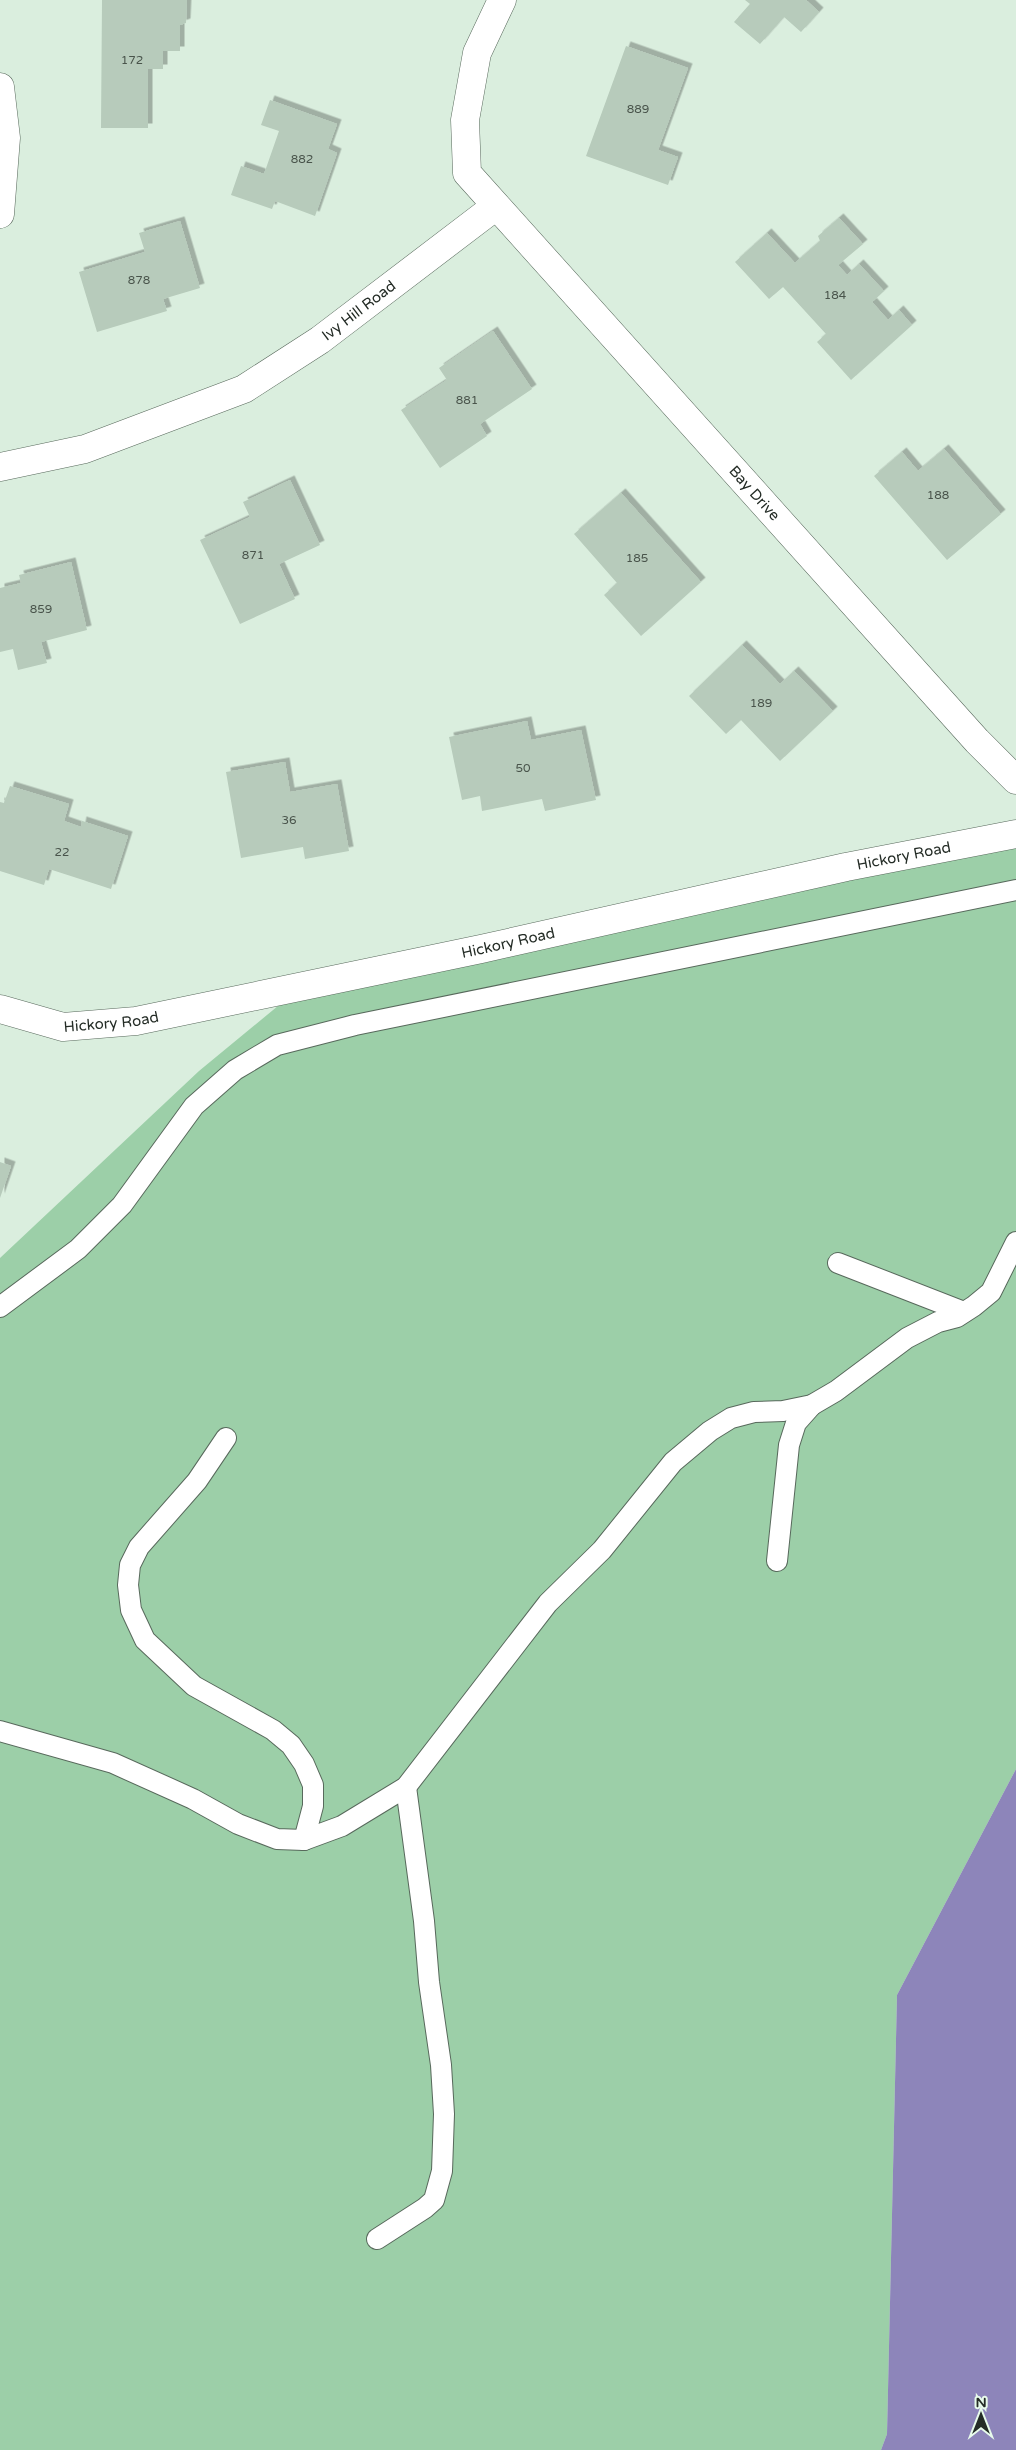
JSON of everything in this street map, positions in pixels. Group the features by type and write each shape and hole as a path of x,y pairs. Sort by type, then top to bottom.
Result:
{"street":[{"path":"496,206 467,173 465,120 477,54 502,0"},
{"path":"0,87 6,138 0,214"},
{"name":"Ivy Hill Road","path":"0,467 85,448 244,389 320,340 496,206"},
{"name":"Bay Drive","path":"496,206 977,742 1016,780"},
{"name":"Hickory Road","path":"0,1009 63,1027 136,1021 481,949 846,867 1016,834"}],"lane":[{"path":"0,1307 78,1249 122,1205 194,1106 235,1070 277,1045 355,1025 1016,890"},
{"path":"0,1731 113,1763 193,1799 238,1824 277,1839 304,1840 342,1826 406,1787 548,1603 602,1550 673,1462 710,1431 730,1418 754,1412 782,1411 812,1405 836,1392 907,1338 964,1312 991,1292 1016,1242"},
{"path":"838,1263 964,1312"},
{"path":"778,1561 788,1445 796,1424 812,1405"},
{"path":"226,1438 198,1481 140,1547 130,1565 128,1585 131,1610 146,1640 194,1686 273,1730 291,1745 304,1764 313,1785 313,1806 304,1840"},
{"path":"376,2239 425,2208 434,2200 442,2171 444,2114 441,2065 429,1982 424,1921 406,1787"}],"green space":[{"path":"1016,843 1016,1769 897,1995 887,2434 881,2450 0,2450 0,1258 199,1071 301,987"}],"shaded area":[{"path":"1016,1769 1016,2450 881,2450 887,2434 897,1995"}],"building":[{"path":"102,0 187,0 186,23 180,25 180,51 163,51 163,69 148,69 148,128 101,128"},
{"path":"745,0 806,0 819,12 801,32 784,17 760,44 734,22 750,4"},
{"path":"626,46 688,68 658,150 678,157 668,185 586,156"},
{"path":"270,100 337,124 328,149 337,153 315,216 275,201 272,209 231,195 241,166 264,174 279,131 261,125"},
{"path":"839,218 863,244 838,265 847,275 859,264 884,291 872,302 888,320 899,310 912,325 851,380 817,342 826,334 783,287 769,299 735,262 767,233 795,263 820,241 818,236"},
{"path":"180,221 200,288 163,299 167,311 97,332 79,272 145,252 139,233"},
{"path":"493,331 532,389 480,424 487,436 440,468 401,410 447,380 439,368"},
{"path":"944,449 1001,514 947,560 874,476 902,452 918,471"},
{"path":"290,480 320,545 279,564 295,599 240,624 200,540 250,517 243,502"},
{"path":"621,493 701,582 641,636 604,595 617,583 574,534"},
{"path":"71,562 87,630 41,642 47,663 18,670 13,649 0,652 0,588 21,583 19,575"},
{"path":"742,645 780,684 794,671 833,711 780,761 741,720 726,734 689,696"},
{"path":"527,721 531,740 581,730 596,800 545,811 542,799 482,811 480,796 462,800 449,737"},
{"path":"285,762 290,792 337,784 349,851 305,859 303,847 241,858 226,772"},
{"path":"10,786 69,804 64,821 81,827 82,821 128,836 111,889 49,869 44,885 0,871 0,802 4,803"},
{"path":"0,1162 11,1166 0,1198"}]}
